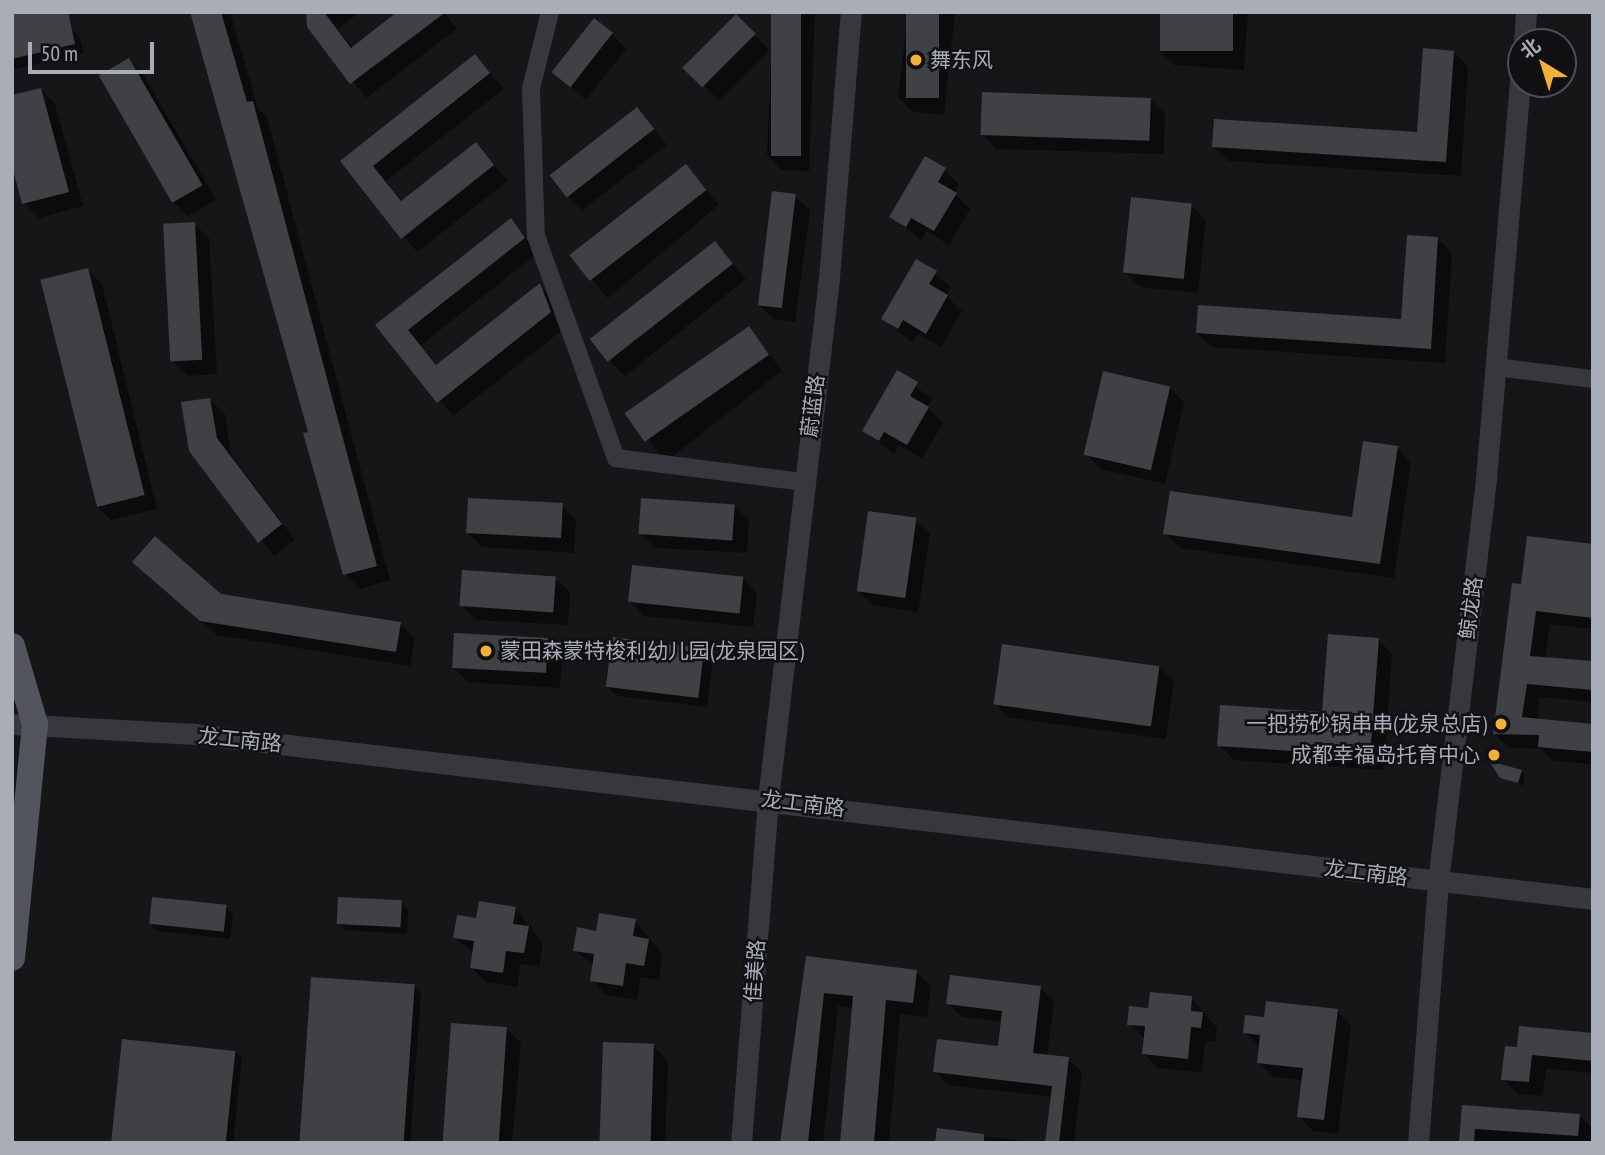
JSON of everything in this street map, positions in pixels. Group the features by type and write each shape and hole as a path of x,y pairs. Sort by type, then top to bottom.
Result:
{"main road":[{"path":"12,646 23,724 12,958"}],"street":[{"path":"550,12 530,89 536,236 616,458 804,482"},
{"name":"蔚蓝路","path":"768,800 829,278 851,12"},
{"name":"鲸龙路","path":"1418,1143 1438,882 1496,367 1519,98"},
{"path":"1496,367 1593,379"},
{"name":"龙工南路","path":"23,724 208,736 1593,899"},
{"name":"佳美路","path":"741,1143 768,800"}],"building":[{"path":"12,12 68,12 75,44 12,59"},
{"path":"190,12 221,12 247,102 253,101 377,566 343,575 303,433 308,432"},
{"path":"306,12 324,12 351,48 397,12 446,12 350,84 307,27"},
{"path":"771,12 801,12 801,156 771,156"},
{"path":"906,12 939,12 939,98 906,98"},
{"path":"1160,12 1233,12 1233,51 1160,51"},
{"path":"736,14 756,34 702,88 682,68"},
{"path":"594,18 613,33 570,87 552,72"},
{"path":"1423,48 1454,51 1446,162 1212,147 1214,119 1417,132"},
{"path":"475,54 490,73 373,166 401,201 476,142 494,165 401,239 340,161"},
{"path":"129,58 202,185 172,203 99,76"},
{"path":"41,88 69,192 22,204 12,166 12,95"},
{"path":"982,92 1151,98 1149,141 980,135"},
{"path":"637,107 654,129 567,197 550,175"},
{"path":"925,156 946,168 938,182 957,193 934,231 911,218 906,227 889,217"},
{"path":"686,164 706,190 590,281 569,255"},
{"path":"772,191 796,194 782,308 758,305"},
{"path":"1131,197 1192,203 1184,279 1123,273"},
{"path":"511,218 525,238 408,330 436,365 540,283 551,312 437,403 375,325"},
{"path":"195,222 202,360 170,361 163,224"},
{"path":"1407,235 1438,237 1431,349 1196,333 1198,305 1401,319"},
{"path":"715,241 733,264 608,362 590,339"},
{"path":"916,259 937,271 929,284 948,295 926,334 903,320 898,329 881,319"},
{"path":"88,268 145,495 97,507 40,280"},
{"path":"749,326 769,355 645,442 624,413"},
{"path":"897,370 918,382 910,396 929,407 907,445 884,432 879,441 862,431"},
{"path":"1103,371 1170,387 1151,470 1084,455"},
{"path":"210,398 217,438 282,524 258,543 189,451 181,402"},
{"path":"1363,441 1398,446 1380,564 1163,534 1170,491 1352,517"},
{"path":"468,498 563,503 561,538 466,533"},
{"path":"641,498 735,505 732,540 638,534"},
{"path":"868,511 917,518 905,598 857,591"},
{"path":"155,536 221,594 401,622 396,652 200,621 132,562"},
{"path":"1527,536 1593,544 1593,618 1536,611 1530,656 1593,661 1593,690 1527,684 1522,717 1593,724 1593,752 1538,747 1539,735 1493,734 1512,583 1521,584"},
{"path":"632,565 743,577 740,614 628,602"},
{"path":"462,570 556,577 553,612 459,606"},
{"path":"454,633 548,638 546,673 452,668"},
{"path":"1328,634 1379,638 1370,756 1217,746 1220,705 1322,712"},
{"path":"612,637 704,648 698,698 606,687"},
{"path":"1002,644 1159,666 1151,727 994,704"},
{"path":"1489,761 1522,770 1518,783 1500,778"},
{"path":"152,897 227,905 224,932 149,924"},
{"path":"338,897 402,900 400,927 337,924"},
{"path":"479,901 516,907 513,924 529,926 524,953 506,951 503,973 470,968 474,941 453,938 457,915 476,918"},
{"path":"599,913 636,919 633,936 649,939 644,966 626,963 623,986 590,981 594,954 573,951 577,927 596,931"},
{"path":"806,956 917,970 913,1003 886,1000 874,1143 840,1143 853,996 824,993 808,1143 780,1143"},
{"path":"950,975 1041,986 1033,1053 1069,1057 1059,1143 1045,1143 1052,1086 933,1072 937,1039 998,1046 1002,1011 946,1004"},
{"path":"311,977 415,984 404,1143 299,1143"},
{"path":"1150,992 1192,996 1191,1011 1203,1012 1201,1028 1191,1027 1188,1059 1142,1054 1145,1026 1127,1025 1129,1006 1148,1008"},
{"path":"1266,1001 1338,1009 1324,1120 1297,1117 1303,1068 1257,1063 1260,1035 1243,1033 1245,1015 1264,1017"},
{"path":"451,1023 507,1027 499,1143 443,1143"},
{"path":"1519,1026 1593,1033 1593,1061 1532,1055 1529,1082 1501,1080 1505,1046 1517,1047"},
{"path":"122,1039 235,1051 226,1143 111,1142"},
{"path":"603,1042 654,1044 651,1143 599,1143"},
{"path":"1462,1105 1580,1114 1578,1136 1475,1129 1474,1143 1459,1143"},
{"path":"937,1128 984,1134 984,1143 935,1143"}],"place":[{"name":"舞东风","path":"916,60"},
{"name":"蒙田森蒙特梭利幼儿园(龙泉园区)","path":"486,651"},
{"name":"一把捞砂锅串串(龙泉总店)","path":"1501,724"},
{"name":"成都幸福岛托育中心","path":"1494,755"}]}
